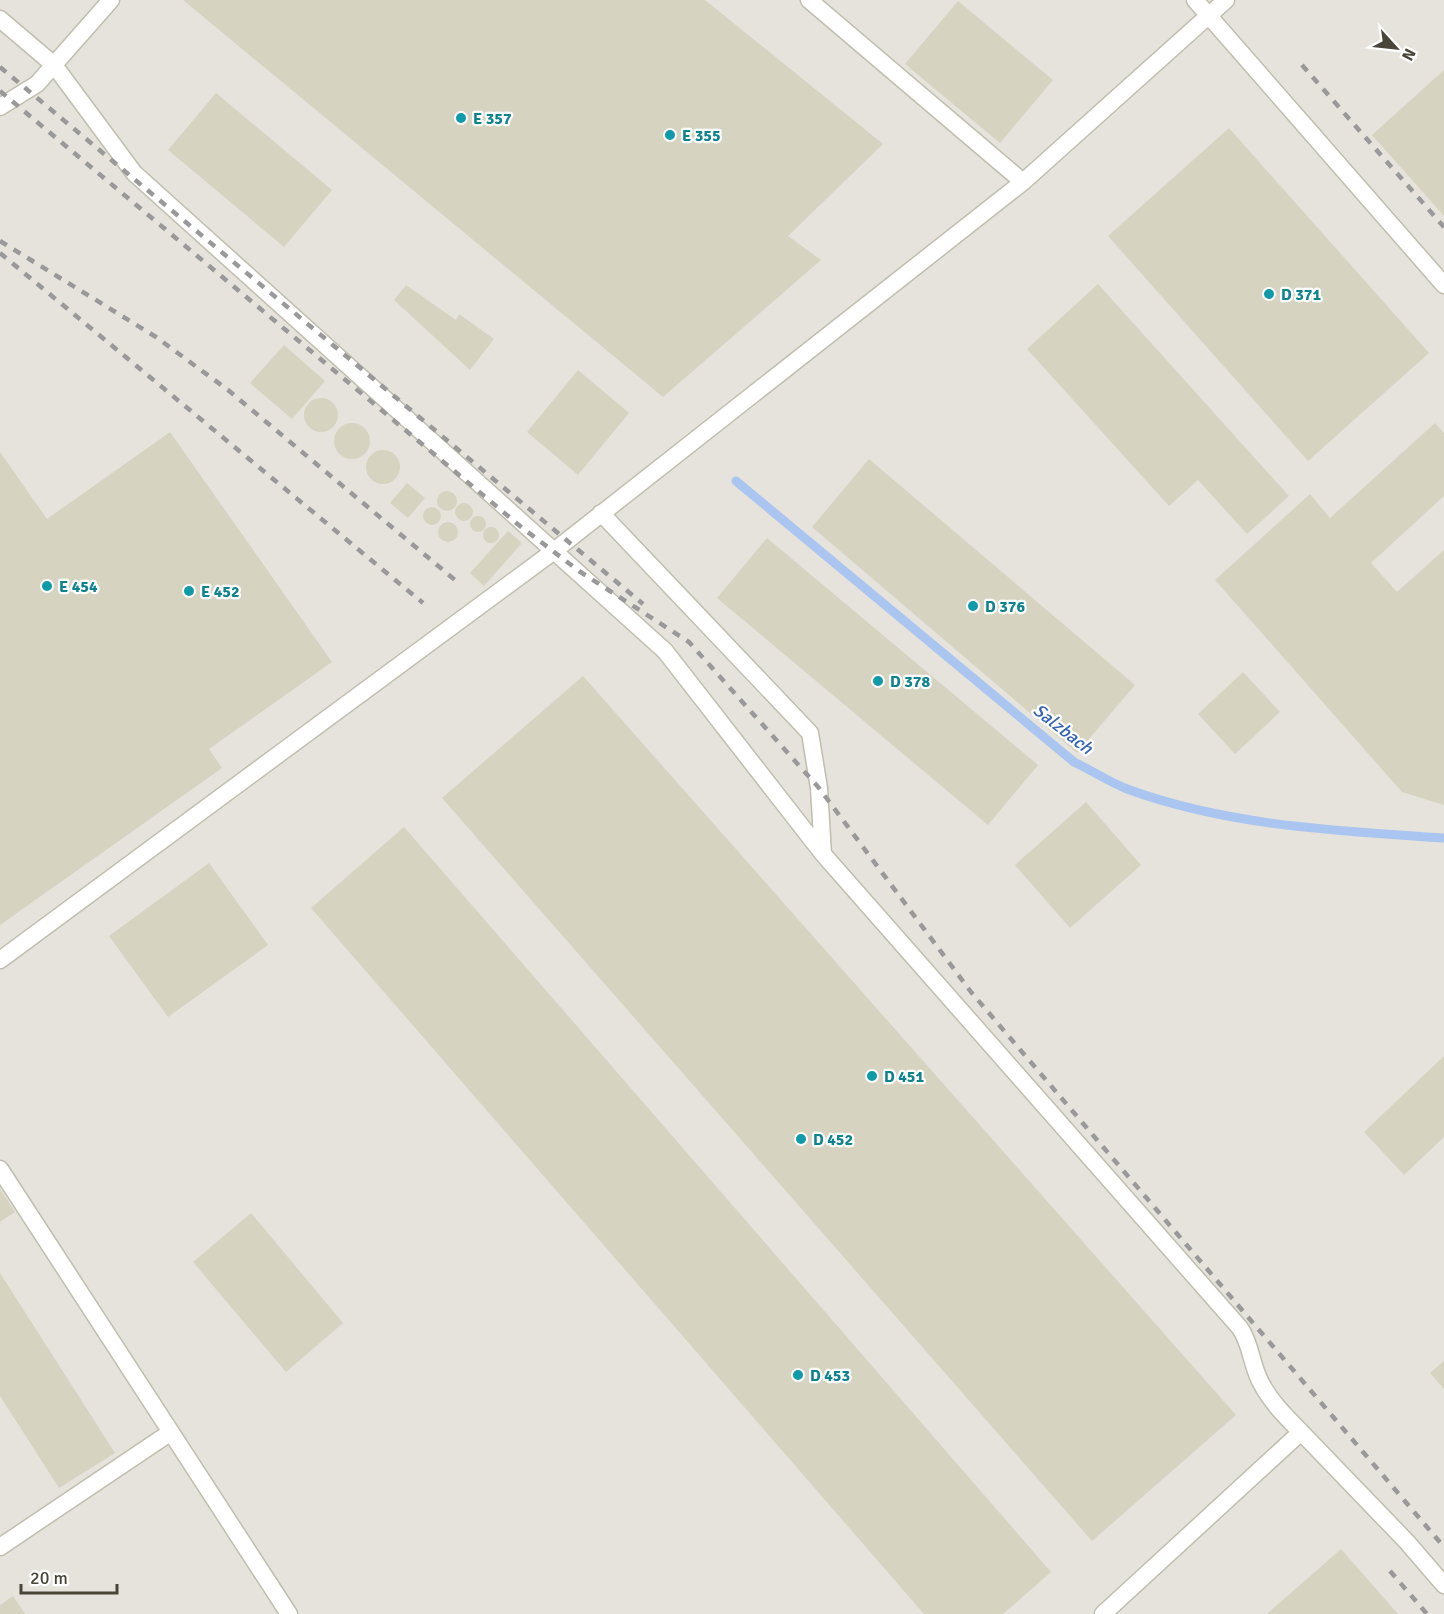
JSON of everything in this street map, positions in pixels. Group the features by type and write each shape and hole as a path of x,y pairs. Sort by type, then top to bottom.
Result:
{"lane":[{"path":"0,107 37,84 111,0"},
{"path":"809,0 1023,182"},
{"path":"1195,0 1444,285"},
{"path":"0,960 554,551 1023,182 1226,0"},
{"path":"0,19 54,65 134,173 665,651 824,854 1240,1328 1248,1340 1259,1379 1271,1400 1407,1542 1444,1585"},
{"path":"602,513 810,733 819,788 824,854"},
{"path":"0,1170 289,1614"},
{"path":"0,1547 171,1432"},
{"path":"1103,1614 1301,1432"}],"shaded area":[{"path":"0,0 1444,0 1444,1614 0,1614"}],"building":[{"name":"E 357","path":"183,0 705,0 883,144 788,236 821,260 663,397"},
{"path":"958,1 1053,80 1000,143 905,64"},
{"path":"1444,70 1444,216 1372,135"},
{"path":"216,93 332,190 284,247 168,150"},
{"name":"D 371","path":"1229,128 1429,353 1308,461 1108,236"},
{"path":"1098,284 1289,496 1247,534 1198,480 1169,506 1027,349"},
{"path":"406,285 456,320 459,314 494,339 470,370 394,300"},
{"path":"284,345 325,381 292,419 250,383"},
{"path":"578,370 629,413 578,475 527,432"},
{"path":"321,398 333,403 338,415 333,427 321,432 309,427 304,415 309,403"},
{"path":"352,423 365,428 370,441 365,454 352,459 339,454 334,441 339,428"},
{"path":"1435,423 1444,433 1444,496 1371,563 1397,592 1444,550 1444,805 1402,792 1215,580 1310,494 1330,518"},
{"path":"170,432 332,662 209,749 222,768 0,925 0,452 47,519"},
{"path":"383,450 395,455 400,467 395,479 383,484 371,479 366,467 371,455"},
{"name":"D 376","path":"869,459 1135,685 1077,753 812,527"},
{"path":"407,483 425,498 408,518 390,503"},
{"path":"447,491 454,494 457,501 454,508 447,511 440,508 437,501 440,494"},
{"path":"460,503 468,503 473,508 471,519 460,521 455,516 455,508"},
{"path":"428,507 436,507 441,512 439,523 428,525 423,520 423,512"},
{"path":"475,516 481,516 486,524 484,530 475,532 470,527 470,521"},
{"path":"448,522 455,525 458,532 455,539 448,542 441,539 438,532 441,525"},
{"path":"488,527 494,527 499,535 497,541 488,543 483,538 483,532"},
{"path":"508,531 522,543 484,586 470,573"},
{"name":"D 378","path":"767,538 1038,765 988,825 717,598"},
{"path":"1243,672 1280,712 1235,754 1198,714"},
{"path":"583,676 1236,1415 1092,1541 442,798"},
{"path":"1086,802 1141,865 1070,928 1015,865"},
{"name":"D 453","path":"404,827 1051,1572 1003,1614 924,1614 311,908"},
{"path":"209,863 268,945 168,1017 109,936"},
{"path":"1444,1056 1444,1137 1404,1175 1364,1132"},
{"path":"0,1189 15,1212 0,1222"},
{"path":"251,1213 343,1323 286,1372 193,1262"},
{"path":"0,1273 115,1453 59,1488 0,1396"},
{"path":"1444,1361 1444,1389 1430,1373"},
{"path":"1341,1549 1398,1614 1267,1614"},
{"path":"13,1596 25,1614 0,1614 0,1605"}],"waterway":[{"name":"Salzbach","path":"736,481 1074,762 1114,783 1165,801 1244,819 1364,833 1444,838"}],"railway":[{"path":"1302,65 1444,227"},
{"path":"0,67 643,604"},
{"path":"0,91 520,526 579,571 689,642 819,788 971,992 1444,1547"},
{"path":"0,241 156,337 228,390 455,580"},
{"path":"0,253 423,603"},
{"path":"1390,1571 1427,1614"}],"place":[{"name":"E 357","path":"461,118"},
{"name":"E 355","path":"670,135"},
{"name":"D 371","path":"1269,294"},
{"name":"E 454","path":"47,586"},
{"name":"E 452","path":"189,591"},
{"name":"D 376","path":"973,606"},
{"name":"D 378","path":"878,681"},
{"name":"D 451","path":"872,1076"},
{"name":"D 452","path":"801,1139"},
{"name":"D 453","path":"798,1375"}]}
